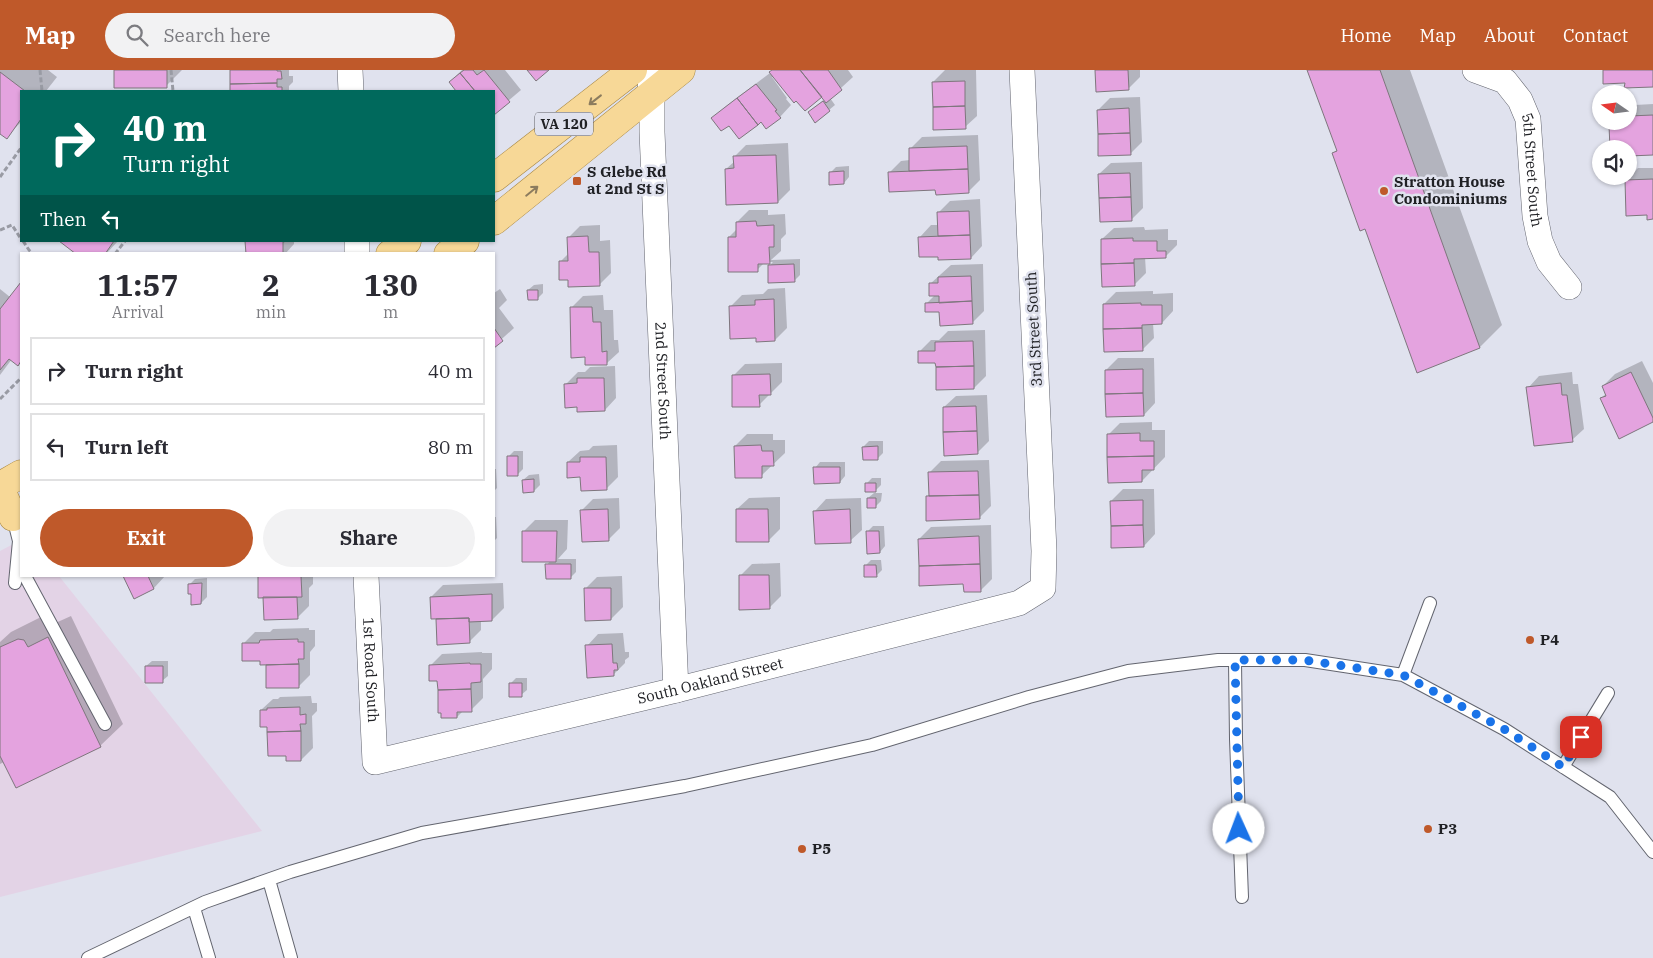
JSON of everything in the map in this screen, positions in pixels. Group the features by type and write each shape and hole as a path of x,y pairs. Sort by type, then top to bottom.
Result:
{"main road":[{"name":"VA 120","path":"495,177 634,70"},
{"name":"VA 120","path":"495,220 652,82 681,70"},
{"path":"393,252 406,242"},
{"path":"451,252 464,242"},
{"path":"11,517 0,487 20,475"}],"street":[{"path":"350,70 351,90"},
{"name":"3rd Street South","path":"1022,70 1044,551 1043,588"},
{"name":"5th Street South","path":"1474,70 1505,81 1520,100 1528,119 1535,216 1540,241 1549,262 1569,288"},
{"name":"2nd Street South","path":"652,82 652,152 676,690"},
{"name":"1st Road South","path":"366,577 375,762"},
{"name":"South Oakland Street","path":"375,762 676,690 1019,603 1043,588"}],"lane":[{"path":"11,517 19,541 20,580 105,724"},
{"path":"1403,675 1430,604"},
{"path":"88,958 205,902 269,880 422,833 684,786 872,744 1029,697 1128,671 1218,660 1304,660 1403,675 1504,729 1610,797 1653,852"},
{"path":"1235,660 1236,757 1242,897"},
{"path":"1563,767 1608,693"},
{"path":"269,880 290,958"},
{"path":"194,908 209,958"}],"path":[{"path":"40,70 42,90"},
{"path":"171,70 173,90"},
{"path":"0,177 20,149"},
{"path":"0,230 12,225 20,237"},
{"path":"23,242 31,252"},
{"path":"117,252 124,242"},
{"path":"0,399 20,379"}],"shaded area":[{"path":"20,541 20,577 60,577 262,831 0,897 0,551"}],"building":[{"path":"114,70 167,70 167,88 114,88"},
{"path":"230,70 277,70 281,71 282,79 277,79 277,83 230,84"},
{"path":"464,70 473,70 477,75 484,70 510,102 495,114 495,90 474,90 460,73"},
{"path":"527,70 549,70 536,81"},
{"path":"772,70 800,70 822,97 805,111 796,101 794,103 769,72"},
{"path":"800,70 828,70 842,90 826,103"},
{"path":"1095,70 1128,70 1129,90 1096,92"},
{"name":"Stratton House Condominiums","path":"1307,70 1380,70 1480,348 1417,373 1365,229 1360,231 1332,153 1337,151"},
{"path":"1603,70 1653,70 1653,87 1638,88 1638,85 1625,85 1625,83 1603,84"},
{"path":"0,72 24,90 20,90 20,120 7,139 0,134"},
{"path":"460,73 474,90 455,90 449,82"},
{"path":"965,81 965,106 933,107 932,82"},
{"path":"277,83 277,87 282,87 282,90 230,90 230,84"},
{"path":"756,84 777,110 775,111 781,118 766,129 761,122 758,125 737,98"},
{"path":"737,98 758,125 739,139 729,126 721,131 711,118"},
{"path":"823,101 830,111 815,123 808,112"},
{"path":"965,106 966,129 933,130 933,107"},
{"path":"1129,108 1130,133 1098,134 1097,110"},
{"path":"1653,115 1653,155 1637,156 1637,140 1610,140 1609,130 1638,130 1638,116"},
{"path":"1130,133 1131,155 1098,156 1098,134"},
{"path":"967,146 968,169 909,171 909,148"},
{"path":"776,155 778,203 726,205 725,169 734,168 733,156"},
{"path":"968,169 969,193 936,195 935,190 889,192 888,172"},
{"path":"844,171 844,184 829,185 829,172"},
{"path":"1130,173 1131,197 1099,198 1098,174"},
{"path":"1653,179 1653,219 1647,220 1647,215 1626,216 1625,185 1637,185 1637,180"},
{"path":"1131,197 1132,221 1100,222 1099,198"},
{"path":"969,211 970,235 938,236 937,212"},
{"path":"756,221 757,226 774,225 774,247 769,247 770,264 758,264 758,272 728,272 728,237 736,237 736,222"},
{"path":"970,235 971,259 938,260 938,257 919,257 918,237"},
{"path":"588,236 589,252 599,252 600,286 568,287 568,280 559,280 559,261 568,261 567,237"},
{"path":"1133,238 1133,241 1157,241 1157,251 1166,251 1166,258 1134,259 1134,263 1101,264 1101,239"},
{"path":"60,242 113,242 106,252 73,252"},
{"path":"245,242 283,242 283,252 246,252"},
{"path":"1134,263 1135,286 1102,287 1101,264"},
{"path":"794,264 795,282 768,283 768,265"},
{"path":"971,276 972,301 939,303 939,296 929,296 929,283 938,283 938,277"},
{"path":"20,283 20,363 18,366 9,359 0,370 0,309"},
{"path":"527,290 538,290 538,300 528,300"},
{"path":"774,299 775,341 756,342 756,338 730,339 729,306 755,305 755,300"},
{"path":"972,301 973,324 940,326 939,312 925,312 925,303"},
{"path":"1141,303 1141,305 1162,305 1162,324 1142,325 1142,328 1103,329 1103,304"},
{"path":"570,307 592,307 593,322 601,322 602,352 607,351 607,365 585,365 585,357 571,358"},
{"path":"1142,328 1143,351 1104,352 1103,329"},
{"path":"495,329 503,341 495,347"},
{"path":"973,341 974,366 936,367 935,363 918,363 918,351 935,351 935,342"},
{"path":"974,366 974,389 936,390 936,367"},
{"path":"1143,369 1143,393 1105,394 1105,370"},
{"path":"1631,372 1653,418 1653,422 1619,439 1600,398 1606,396 1602,386"},
{"path":"770,374 771,395 759,395 760,407 732,407 732,375"},
{"path":"577,378 604,378 605,411 577,412 577,407 565,408 564,384 577,383"},
{"path":"1561,383 1562,395 1567,395 1573,442 1534,446 1526,387"},
{"path":"1143,393 1144,416 1106,417 1105,394"},
{"path":"976,406 977,431 943,432 943,407"},
{"path":"977,431 978,454 944,456 943,432"},
{"path":"1140,433 1140,441 1154,441 1154,456 1107,457 1107,434"},
{"path":"761,445 762,451 773,451 774,466 762,466 762,478 735,478 734,446"},
{"path":"878,446 878,460 863,460 862,447"},
{"path":"507,456 518,456 518,476 507,476"},
{"path":"1154,456 1154,470 1142,470 1142,482 1108,483 1107,457"},
{"path":"580,457 606,457 607,490 581,491 580,477 567,478 567,462 580,462"},
{"path":"813,467 840,467 840,483 814,484"},
{"path":"978,471 979,495 929,496 928,472"},
{"path":"534,479 534,492 523,493 522,480"},
{"path":"865,483 876,483 876,492 865,492"},
{"path":"979,495 980,519 926,521 926,496"},
{"path":"867,498 876,498 876,508 867,508"},
{"path":"1143,500 1143,525 1111,526 1110,501"},
{"path":"608,509 609,541 582,542 580,510"},
{"path":"736,509 768,509 769,542 736,542"},
{"path":"850,509 851,543 815,544 813,511"},
{"path":"1143,525 1144,547 1111,548 1111,526"},
{"path":"522,531 557,531 556,562 522,562"},
{"path":"866,531 879,531 880,553 867,554"},
{"path":"979,536 980,564 919,566 918,539"},
{"path":"545,564 571,564 571,579 546,579"},
{"path":"980,564 981,592 964,592 963,584 919,586 919,566"},
{"path":"864,565 876,565 877,577 864,577"},
{"path":"739,575 769,575 770,609 739,610"},
{"path":"123,577 148,577 154,589 134,599"},
{"path":"258,577 301,577 302,597 258,598"},
{"path":"202,583 201,604 191,605 191,594 188,594 188,584"},
{"path":"584,588 611,588 611,620 585,621"},
{"path":"492,594 492,621 469,622 469,618 431,619 430,597"},
{"path":"263,597 297,597 298,619 264,620"},
{"path":"469,618 470,643 437,645 436,619"},
{"path":"48,637 101,747 16,788 0,756 0,647 18,639 24,640 28,647"},
{"path":"298,639 298,642 304,642 304,659 298,659 299,664 260,665 260,661 242,661 242,643 259,643 260,640"},
{"path":"612,644 613,663 617,663 618,670 614,670 614,676 587,678 585,645"},
{"path":"299,664 299,688 266,688 266,665"},
{"path":"481,664 481,682 471,683 471,689 438,690 437,681 429,681 429,665"},
{"path":"145,666 163,666 163,683 145,683"},
{"path":"509,683 522,683 522,697 509,697"},
{"path":"471,689 472,712 457,712 457,718 441,718 441,713 438,713 438,690"},
{"path":"300,707 300,715 306,714 306,724 300,724 301,731 267,732 267,727 260,727 260,710"},
{"path":"301,731 301,761 286,761 286,756 268,756 267,732"}],"place":[{"name":"S Glebe Rd at 2nd St S","path":"577,181"},
{"name":"Stratton House Condominiums","path":"1384,191"},
{"name":"P4","path":"1530,640"},
{"name":"P3","path":"1428,829"},
{"name":"P5","path":"802,849"}],"route":[{"path":"1239,829 1235,660 1304,660 1403,675 1504,729 1563,767 1581,737"}]}
